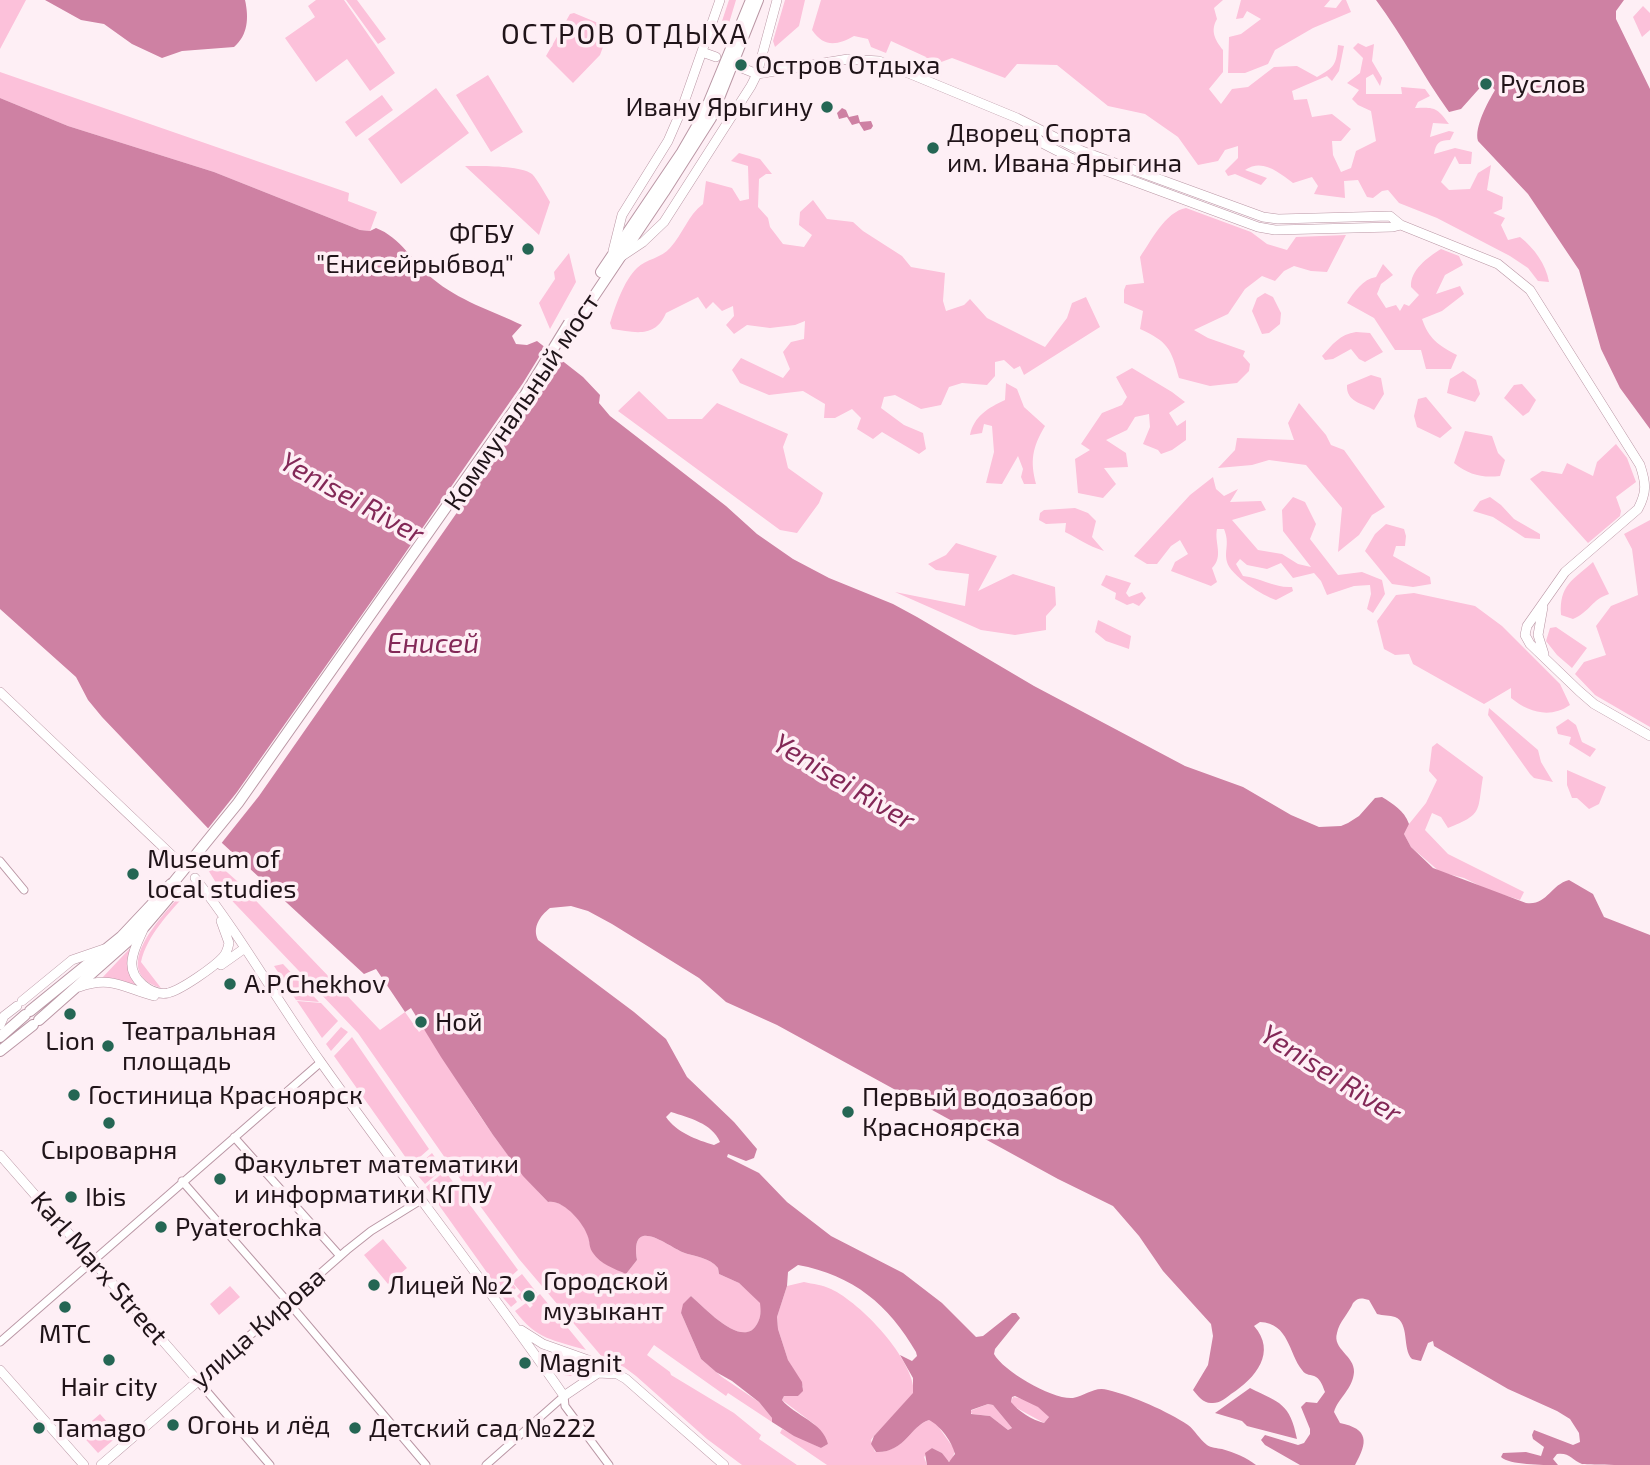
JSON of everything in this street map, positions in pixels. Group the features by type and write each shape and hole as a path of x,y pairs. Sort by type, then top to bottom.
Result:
{"highway":[{"name":"Коммунальный мост","path":"175,885 247,800 533,392 571,325 704,114 751,0"},
{"name":"Коммунальный мост","path":"616,256 711,118 758,0"},
{"path":"0,1053 79,987 144,927 175,885"},
{"path":"0,1037 140,919 175,885"}],"main road":[{"path":"616,256 622,215 668,141 720,0"},
{"path":"616,256 643,242 664,222 758,74 777,0"},
{"path":"702,52 716,57"},
{"path":"742,68 758,74 848,59 878,61 1021,121 1075,147 1263,217 1278,219 1390,216 1401,225 1498,264 1530,290 1640,465 1646,483 1645,495 1638,509 1565,572 1546,598 1538,635 1548,662 1594,704 1650,736"},
{"path":"1021,121 1042,143 1071,158 1258,227 1275,230 1401,225"},
{"path":"1071,158 1075,147"},
{"path":"0,693 180,863"},
{"path":"195,878 321,1062 564,1396 598,1373 617,1374"},
{"path":"144,927 132,959 135,974 146,988 163,993 172,992 213,965 227,951 229,943 212,901"},
{"path":"0,1025 4,1016 72,960 106,948"},
{"path":"79,987 99,981 113,981 156,997 174,997 245,948"},
{"name":"Karl Marx Street","path":"0,1155 198,1381"},
{"path":"514,1325 542,1344 602,1365 617,1374 639,1389 696,1443 724,1465"},
{"path":"0,1370 84,1465"},
{"name":"улица Кирова","path":"101,1465 198,1381"}],"street":[{"path":"0,861 24,890"},
{"path":"0,1342 181,1181 321,1062"},
{"path":"234,1137 340,1256"},
{"path":"181,1181 426,1465"},
{"name":"улица Кирова","path":"198,1381 340,1256 371,1231 421,1200"},
{"path":"198,1381 270,1465"},
{"path":"486,1465 564,1396"},
{"path":"564,1396 565,1406 609,1465"}],"shaded area":[{"path":"0,0 26,0 0,49"},
{"path":"316,0 344,0 395,73 370,91 347,59 316,82 285,38 315,17 308,6"},
{"path":"346,0 357,0 386,39 378,44"},
{"path":"729,0 736,0 726,33 719,30"},
{"path":"785,0 805,0 799,26 775,47 773,41"},
{"path":"821,0 1223,0 1214,8 1217,19 1214,31 1223,50 1223,72 1209,89 1221,104 1232,89 1248,87 1274,67 1297,66 1317,77 1333,65 1338,45 1344,46 1339,71 1332,81 1327,76 1292,91 1294,100 1307,99 1312,117 1332,114 1351,129 1341,141 1332,141 1333,155 1341,172 1351,168 1356,151 1376,141 1371,111 1352,99 1359,90 1347,83 1360,73 1363,58 1353,48 1358,43 1366,47 1374,44 1372,61 1382,78 1380,86 1373,74 1366,78 1366,94 1402,94 1401,87 1425,89 1430,96 1418,102 1415,108 1435,109 1449,124 1433,123 1430,137 1454,132 1450,140 1439,143 1434,154 1455,148 1472,152 1471,164 1459,164 1455,156 1441,182 1449,190 1470,189 1478,173 1491,165 1487,190 1503,197 1502,209 1493,213 1505,218 1501,225 1508,240 1520,237 1535,251 1549,282 1538,281 1528,268 1510,256 1437,218 1399,203 1388,190 1373,198 1367,197 1358,180 1344,181 1345,198 1314,194 1318,186 1312,177 1293,183 1264,166 1245,170 1267,178 1261,185 1235,174 1228,176 1225,171 1238,158 1238,146 1225,150 1218,161 1198,165 1178,137 1145,114 1108,106 1057,65 1017,64 1005,78 952,58 928,67 923,64 926,57 891,41 886,53 871,47 868,39 854,36 837,43 826,42 812,30"},
{"path":"1241,0 1330,0 1324,7 1336,8 1342,0 1346,0 1351,12 1313,28 1275,50 1268,64 1245,73 1228,73 1229,37 1241,34 1261,19 1247,11 1243,18 1236,19"},
{"path":"1643,6 1650,13 1650,30 1642,37 1633,17"},
{"path":"574,13 610,28 600,55 573,83 546,56 570,14"},
{"path":"0,72 349,193 348,201 377,212 370,231 360,230 214,172 68,126 0,98"},
{"path":"488,75 523,132 491,152 456,95"},
{"path":"436,88 469,133 401,184 368,139"},
{"path":"382,95 393,110 356,137 345,122"},
{"path":"739,153 760,159 772,174 766,174 759,179 758,207 768,218 770,227 783,244 804,247 812,235 799,225 800,212 813,200 827,219 853,222 902,256 911,267 945,273 943,301 946,311 964,305 970,299 987,318 1045,347 1067,318 1072,303 1086,297 1100,327 1024,375 1020,366 1014,369 1004,360 995,362 995,376 987,385 962,383 949,387 941,405 921,409 895,395 884,397 881,408 904,425 923,433 926,449 919,454 882,432 873,439 857,429 861,418 852,409 835,418 824,418 825,404 803,391 769,395 740,383 732,370 741,358 783,378 790,369 783,352 791,342 804,339 805,321 770,328 747,325 734,334 726,325 734,316 733,306 722,311 713,302 706,309 698,297 666,313 656,327 650,330 636,332 612,329 610,323 628,279 641,265 663,254 675,243 693,214 703,204 706,181 732,188 740,201 749,199 748,166 731,161"},
{"path":"465,166 509,168 532,174 550,202 539,235"},
{"path":"1186,208 1251,232 1267,244 1287,250 1296,237 1346,235 1327,272 1294,266 1284,271 1275,281 1262,276 1245,289 1228,314 1194,330 1245,351 1243,356 1250,364 1249,371 1237,383 1210,386 1179,378 1167,347 1140,329 1143,311 1124,303 1126,285 1144,283 1140,257 1165,221"},
{"path":"1441,249 1459,256 1463,265 1445,275 1436,294 1460,286 1464,294 1442,311 1422,319 1435,341 1457,355 1451,369 1426,369 1421,350 1395,350 1374,318 1347,303 1363,283 1376,277 1383,264 1393,275 1381,284 1377,294 1386,308 1396,305 1400,311 1404,304 1409,306 1419,295 1411,287 1413,275 1426,260"},
{"path":"569,253 576,282 550,329 539,303 555,279 554,272"},
{"path":"1265,293 1273,297 1281,313 1280,324 1269,333 1262,334 1252,311 1257,298"},
{"path":"1356,332 1370,333 1383,352 1365,362 1351,349 1333,359 1325,360 1322,356 1337,341"},
{"path":"1132,368 1185,402 1169,413 1177,426 1186,420 1186,440 1161,454 1143,444 1150,427 1149,414 1135,417 1127,430 1106,440 1126,453 1128,467 1104,468 1116,484 1103,498 1078,493 1075,459 1090,450 1081,444 1102,413 1122,405 1127,397 1116,377"},
{"path":"1463,371 1476,380 1480,394 1475,402 1447,393 1450,379"},
{"path":"1371,375 1381,378 1384,394 1374,410 1352,399 1347,391 1347,385"},
{"path":"1006,383 1017,389 1024,407 1045,426 1033,455 1036,484 1024,484 1021,477 1023,469 1018,456 1002,484 986,483 994,452 992,426 984,424 982,433 970,435 983,413 1005,400"},
{"path":"1522,384 1536,400 1529,412 1523,416 1504,398 1514,385"},
{"path":"639,391 668,419 702,419 717,403 788,434 783,447 788,468 823,493 797,533 780,530 618,411"},
{"path":"1426,397 1452,428 1440,438 1417,427 1414,416 1418,399"},
{"path":"1299,403 1331,445 1344,450 1385,507 1372,515 1359,535 1338,552 1342,508 1306,465 1269,460 1252,465 1218,468 1235,450 1237,438 1294,440 1288,423"},
{"path":"1465,431 1492,436 1498,453 1505,460 1500,476 1476,475 1454,463"},
{"path":"1616,444 1627,458 1636,482 1616,497 1620,516 1588,543 1530,479 1542,471 1562,474 1567,463 1593,476 1597,462"},
{"path":"1213,477 1216,489 1224,496 1238,489 1230,502 1261,501 1266,510 1232,520 1258,550 1282,554 1298,564 1311,567 1283,531 1282,510 1293,497 1305,502 1316,524 1310,539 1338,575 1362,572 1382,580 1385,594 1373,613 1367,609 1371,594 1370,585 1354,586 1327,595 1314,573 1293,578 1281,563 1267,569 1247,565 1240,559 1236,564 1243,576 1292,587 1293,591 1276,600 1263,594 1240,579 1229,567 1224,529 1217,529 1218,554 1212,568 1217,582 1211,586 1171,571 1175,562 1188,554 1180,540 1171,546 1157,564 1147,564 1134,556 1190,495"},
{"path":"1490,497 1514,519 1540,534 1540,539 1525,538 1493,517 1473,511 1480,501"},
{"path":"1075,508 1088,513 1096,521 1092,537 1104,551 1065,532 1066,523 1046,524 1039,520 1040,513 1044,510"},
{"path":"1650,520 1650,727 1595,695 1575,674 1584,662 1606,655 1596,626 1611,606 1638,595 1632,549 1624,534"},
{"path":"1386,524 1404,529 1406,536 1405,546 1396,546 1393,556 1430,577 1431,584 1413,587 1392,584 1365,551 1375,534"},
{"path":"956,543 997,556 978,591 1013,574 1055,587 1056,605 1046,616 1046,630 1015,635 981,630 895,592 965,606 969,574 936,570 928,564 946,555"},
{"path":"1593,562 1609,594 1598,599 1584,613 1573,619 1561,615 1565,590"},
{"path":"1106,575 1131,583 1126,593 1129,597 1142,592 1146,598 1139,606 1133,603 1127,605 1115,599 1116,593 1101,585"},
{"path":"1414,593 1475,606 1502,626 1560,684 1570,705 1555,712 1532,710 1511,698 1511,688 1484,704 1413,664 1409,654 1395,655 1384,649 1377,621 1396,595"},
{"path":"1098,620 1131,636 1129,649 1106,641 1095,632"},
{"path":"1556,627 1587,648 1572,668 1546,641 1550,628"},
{"path":"1489,708 1538,750 1541,762 1553,782 1534,778 1530,774 1488,715"},
{"path":"1568,719 1576,725 1582,742 1596,749 1590,757 1569,744 1571,737 1558,734 1556,727"},
{"path":"1437,743 1483,777 1479,804 1473,815 1448,828 1441,817 1432,813 1425,830 1448,854 1524,892 1520,900 1488,890 1464,878 1440,872 1411,847 1404,834 1426,803 1437,780 1429,771 1432,747"},
{"path":"1567,770 1606,787 1599,804 1589,809 1577,798 1572,798 1567,785"},
{"path":"210,857 237,881 380,1030 405,1012 419,1032 425,1027 467,1096 513,1161 548,1202 560,1204 578,1218 586,1230 589,1242 607,1263 626,1274 637,1260 636,1247 639,1239 650,1236 710,1262 718,1268 719,1274 739,1283 761,1303 757,1324 751,1331 743,1332 724,1324 691,1296 681,1313 701,1359 759,1402 772,1418 772,1422 728,1393 726,1396 654,1345 647,1355 671,1375 734,1413 761,1435 759,1439 797,1465 742,1465 707,1439 636,1376 624,1367 603,1358 519,1259 358,1033 218,886 205,865"},
{"path":"186,889 188,892 148,942 141,962 161,988 145,980 138,969 139,955 155,926"},
{"path":"134,944 130,963 140,986 102,978"},
{"path":"283,964 319,1002 296,1000 274,966"},
{"path":"297,1001 321,1003 338,1021 322,1038"},
{"path":"341,1027 348,1032 331,1051 326,1044"},
{"path":"352,1037 429,1149 411,1165 334,1056"},
{"path":"432,1153 443,1169 425,1184 413,1170"},
{"path":"445,1171 518,1270 498,1288 426,1187"},
{"path":"383,1239 407,1268 388,1284 364,1255"},
{"path":"522,1274 537,1293 531,1293 522,1301 517,1296 521,1292 512,1282"},
{"path":"804,1282 831,1289 857,1306 896,1349 912,1379 914,1393 871,1440 875,1452 900,1444 922,1423 929,1420 935,1422 955,1450 952,1461 947,1461 942,1453 932,1448 924,1457 927,1465 827,1465 780,1433 782,1429 821,1448 828,1444 814,1424 782,1400 784,1396 798,1396 803,1387 788,1360 777,1317 787,1286"},
{"path":"512,1283 516,1288 511,1293 517,1302 511,1307 499,1293"},
{"path":"230,1286 240,1297 219,1315 210,1304"},
{"path":"540,1294 586,1350 555,1341 523,1321 515,1311 526,1303 530,1308 533,1305 530,1302"},
{"path":"552,1358 582,1367 571,1376 564,1375"},
{"path":"1013,1397 1033,1404 1049,1417 1044,1423 1013,1406"},
{"path":"988,1404 993,1405 1012,1428 1008,1430 990,1416 972,1414 970,1411"},
{"path":"100,1414 119,1435 98,1453 79,1432"}],"water":[{"path":"45,0 245,0 247,20 245,32 234,47 182,51 162,58 132,44 104,24 81,20"},
{"path":"1376,0 1624,0 1616,11 1616,19 1650,89 1650,429 1620,388 1601,349 1579,270 1528,194 1478,141 1480,122 1495,90 1486,81 1461,109 1449,112"},
{"name":"Енисей","path":"0,98 68,126 214,172 360,230 370,231 376,228 385,232 443,286 464,299 522,325 512,336 516,344 527,345 537,341 583,377 600,395 599,403 610,416 726,506 757,534 793,559 829,578 893,604 1034,686 1185,766 1243,787 1291,815 1319,827 1341,826 1359,816 1375,798 1382,797 1404,815 1409,824 1404,834 1411,847 1433,868 1526,903 1539,901 1569,880 1593,894 1604,917 1650,935 1650,1465 1582,1464 1568,1455 1561,1454 1557,1454 1553,1459 1558,1465 1505,1460 1501,1457 1503,1453 1526,1452 1541,1456 1544,1447 1533,1439 1534,1430 1573,1445 1580,1442 1579,1433 1570,1419 1508,1389 1434,1346 1433,1341 1428,1343 1421,1361 1412,1359 1400,1320 1393,1316 1377,1314 1369,1300 1362,1298 1353,1303 1337,1333 1338,1344 1351,1361 1354,1372 1351,1383 1334,1412 1340,1423 1361,1433 1364,1443 1362,1450 1355,1465 1300,1465 1261,1440 1265,1435 1298,1445 1304,1443 1310,1429 1301,1407 1306,1402 1317,1403 1325,1392 1318,1378 1302,1370 1283,1333 1270,1324 1260,1322 1254,1326 1264,1345 1263,1355 1255,1372 1240,1388 1220,1402 1208,1403 1199,1397 1193,1390 1208,1365 1213,1336 1211,1324 1163,1271 1139,1236 1113,1206 1058,1179 777,1025 726,1002 699,978 588,911 571,906 550,908 538,922 538,940 666,1039 687,1077 734,1122 757,1149 754,1158 746,1161 728,1154 727,1157 759,1173 787,1202 831,1236 903,1273 942,1303 976,1337 983,1336 1012,1313 1016,1313 1020,1318 995,1349 994,1354 1007,1368 1029,1383 1064,1397 1073,1398 1103,1389 1128,1396 1180,1420 1209,1446 1236,1454 1256,1465 927,1465 925,1453 932,1448 942,1453 949,1462 955,1454 945,1435 929,1420 922,1423 901,1444 876,1452 871,1444 874,1436 913,1393 913,1378 900,1355 912,1361 917,1356 916,1352 894,1320 868,1295 836,1276 798,1265 788,1272 787,1286 777,1317 788,1360 802,1382 803,1391 798,1396 784,1396 782,1400 821,1430 828,1444 821,1448 794,1436 772,1422 772,1418 759,1402 701,1359 681,1313 683,1304 691,1296 714,1317 734,1330 751,1331 759,1319 760,1303 739,1283 719,1274 718,1268 710,1262 650,1236 639,1239 636,1247 637,1260 626,1274 600,1260 592,1251 586,1231 578,1219 560,1204 548,1202 523,1176 441,1057 411,1008 405,1012 376,969 364,974 222,843 102,717 88,700 76,677 0,609","holes":["671,1112 706,1126 720,1142 714,1145 681,1131 666,1117","1012,1397 1038,1407 1049,1417 1044,1423 1030,1417 1011,1402","993,1405 1012,1428 1008,1430 990,1416 971,1414 971,1410"]},
{"path":"842,108 849,117 858,115 860,122 871,121 873,126 864,131 859,123 852,125 847,117 839,119 837,113"},
{"path":"1250,1388 1269,1397 1287,1411 1297,1439 1247,1426 1242,1421 1215,1413"}],"pier":[{"path":"547,344 563,356 546,385 259,796 220,845 206,831 237,792 392,572"}],"place":[{"name":"Остров Отдыха","path":"741,65"},
{"name":"Руслов","path":"1486,84"},
{"name":"Ивану Ярыгину","path":"827,107"},
{"name":"Дворец Спорта им. Ивана Ярыгина","path":"933,148"},
{"name":"ФГБУ \"Енисейрыбвод\"","path":"528,249"},
{"name":"Museum of local studies","path":"133,874"},
{"name":"A.P.Chekhov","path":"230,984"},
{"name":"Lion","path":"70,1014"},
{"name":"Ной","path":"421,1022"},
{"name":"Театральная площадь","path":"108,1046"},
{"name":"Гостиница Красноярск","path":"74,1095"},
{"name":"Первый водозабор Красноярска","path":"848,1112"},
{"name":"Сыроварня","path":"109,1123"},
{"name":"Факультет математики и информатики КГПУ","path":"220,1179"},
{"name":"Ibis","path":"71,1197"},
{"name":"Pyaterochka","path":"161,1227"},
{"name":"Лицей №2","path":"374,1285"},
{"name":"Городской музыкант","path":"529,1296"},
{"name":"МТС","path":"65,1307"},
{"name":"Hair city","path":"109,1360"},
{"name":"Magnit","path":"525,1363"},
{"name":"Огонь и лёд","path":"173,1425"},
{"name":"Tamago","path":"39,1428"},
{"name":"Детский сад №222","path":"355,1428"}],"district":[{"name":"ОСТРОВ ОТДЫХА","path":"625,35"}],"water label":[{"name":"Yenisei River","path":"352,498"},
{"name":"Yenisei River","path":"844,782"},
{"name":"Yenisei River","path":"1331,1074"}]}
